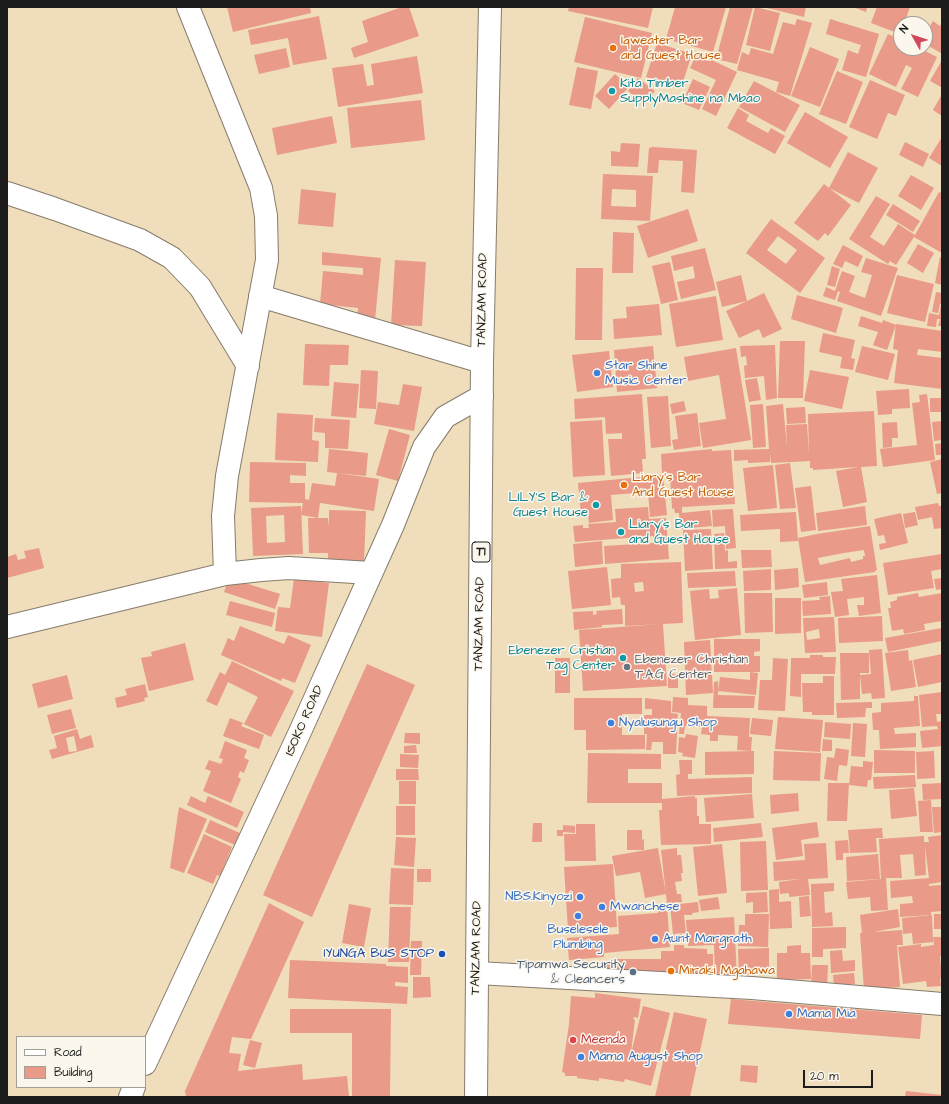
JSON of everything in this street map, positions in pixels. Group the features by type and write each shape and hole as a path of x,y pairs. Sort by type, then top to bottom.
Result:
{"main road":[{"path":"188,7 261,188 266,216 267,260 227,476 223,516 225,574"},
{"name":"TANZAM ROAD","path":"476,1097 482,362 490,7"},
{"path":"7,194 55,209 140,240 172,258 200,287 248,366"},
{"path":"260,296 482,362"},
{"name":"ISOKO ROAD","path":"146,1062 299,734 392,525 424,446 445,416 482,396"},
{"path":"7,627 225,574 288,568 371,573"},
{"path":"477,973 752,988 942,1004"}],"building":[{"path":"227,7 310,7 311,13 233,32"},
{"path":"402,7 409,7 419,36 354,58 351,48 368,42 362,21"},
{"path":"569,7 653,7 648,28 568,11"},
{"path":"675,7 726,7 713,52 666,39"},
{"path":"730,7 753,7 737,64 716,59"},
{"path":"755,7 780,13 770,51 746,45"},
{"path":"767,7 806,7 804,17"},
{"path":"853,7 867,7 866,12"},
{"path":"877,7 910,7 907,16 893,16 893,31 871,23"},
{"path":"319,16 327,59 293,65 288,38 251,45 248,30"},
{"name":"Iqweater Bar and Guest House","path":"585,17 652,33 641,78 574,62"},
{"path":"797,19 812,23 790,96 776,92 779,82 737,70 742,52 749,55 751,48 773,54 783,22 795,25"},
{"path":"830,19 879,34 866,77 842,70 848,50 858,54 861,45 826,34"},
{"path":"933,21 940,26 942,22 941,53 933,48"},
{"path":"888,34 893,36 893,56 933,55 937,57 918,97 901,89 912,68 906,65 896,87 869,74"},
{"path":"657,43 692,54 681,88 646,77"},
{"path":"810,47 839,59 820,107 791,96"},
{"path":"286,48 290,67 259,74 254,55"},
{"path":"697,53 737,72 716,116 702,109 716,80 690,68"},
{"path":"417,56 423,93 338,107 332,68 363,64 367,86 374,85 371,64"},
{"path":"942,60 942,86 941,87 930,81"},
{"path":"577,67 598,71 591,109 569,105"},
{"path":"837,71 863,82 846,124 819,114"},
{"name":"Kita Timber SupplyMashine na Mbao","path":"615,74 629,87 609,109 595,96"},
{"path":"638,78 655,91 644,104 628,91"},
{"path":"693,79 710,87 699,110 682,103"},
{"path":"870,80 905,95 896,116 888,113 877,139 849,127"},
{"path":"754,81 800,105 785,132 739,107"},
{"path":"942,94 942,116 933,110"},
{"path":"421,100 425,140 351,148 347,108"},
{"path":"738,108 749,115 746,121 768,133 771,128 785,136 775,154 727,128"},
{"path":"805,112 848,137 830,168 787,143"},
{"path":"332,116 337,143 277,155 272,128"},
{"path":"942,137 942,166 929,158"},
{"path":"905,142 929,154 923,167 899,155"},
{"path":"621,143 640,144 638,167 611,166 611,151 620,152"},
{"path":"649,148 697,150 694,193 681,192 683,161 659,160 658,173 647,173"},
{"path":"848,152 878,168 859,203 829,188"},
{"path":"603,174 653,176 650,221 601,219","holes":["612,189 636,190 636,207 611,206"]},
{"path":"911,175 934,188 921,210 898,196"},
{"path":"824,184 851,205 828,236 825,233 818,241 794,223"},
{"path":"301,189 336,193 333,227 298,224"},
{"path":"939,192 942,193 942,253 914,237 896,265 890,261 888,264 849,239 876,196 890,204 870,237 884,246 898,224 915,235"},
{"path":"893,204 920,221 913,232 886,215"},
{"path":"688,209 698,241 648,258 637,226"},
{"path":"771,219 825,258 800,293 746,253","holes":["778,236 797,250 786,264 767,250"]},
{"path":"613,232 634,233 633,273 612,273"},
{"path":"918,244 934,253 923,273 907,263"},
{"path":"843,245 863,256 858,267 845,261 842,268 833,264"},
{"path":"705,248 716,290 681,299 677,282 695,278 693,266 674,271 671,256"},
{"path":"322,252 381,258 375,320 357,318 358,308 320,304 323,271 363,275 363,268 322,265"},
{"path":"940,257 942,258 942,285 935,283"},
{"path":"866,258 898,268 881,316 837,301 840,292 838,291 835,300 823,296 826,287 835,291 842,271 855,276 849,292 865,298 872,275 861,272"},
{"path":"395,260 426,262 422,326 391,325"},
{"path":"670,262 678,300 661,304 652,266"},
{"path":"832,266 840,269 835,287 827,285"},
{"path":"576,268 603,268 602,340 575,340"},
{"path":"741,275 747,301 722,307 716,282"},
{"path":"897,275 934,284 925,322 887,313"},
{"path":"936,292 942,293 942,304 940,304 938,313 932,312"},
{"path":"764,293 782,329 763,338 759,329 739,338 726,311"},
{"path":"797,295 843,308 836,333 791,319"},
{"path":"716,296 723,340 676,347 669,304"},
{"path":"659,304 662,335 614,339 613,319 627,318 626,307"},
{"path":"941,305 942,326 938,326 940,319 937,319 936,327 927,326 929,313 939,315"},
{"path":"861,316 882,323 883,320 896,325 887,350 873,345 878,332 858,326"},
{"path":"896,324 942,331 942,352 918,349 917,355 942,358 942,389 894,383 898,350 893,349"},
{"path":"823,333 855,340 851,358 855,359 853,370 840,368 842,357 819,352"},
{"path":"780,341 805,341 803,398 778,398"},
{"path":"305,344 349,345 348,365 330,365 329,386 303,385"},
{"path":"775,345 777,398 766,400 764,376 745,378 744,366 747,365 746,356 741,357 740,346"},
{"path":"653,346 657,388 617,392 614,350"},
{"path":"862,346 895,354 888,380 855,372"},
{"path":"736,348 751,440 703,448 699,423 726,419 719,375 688,381 684,357"},
{"path":"609,351 613,387 577,392 572,355"},
{"path":"361,370 378,371 376,409 359,408"},
{"path":"810,370 849,377 842,409 804,401"},
{"path":"757,378 761,400 749,402 745,380"},
{"path":"334,382 359,384 356,418 331,416"},
{"path":"403,384 422,387 414,431 374,424 378,402 399,405"},
{"path":"909,389 910,408 892,409 892,414 878,415 876,391"},
{"path":"642,394 646,459 642,459 643,473 611,476 608,439 622,439 622,433 606,434 605,417 575,419 574,399"},
{"path":"927,394 935,460 883,467 880,449 917,445 912,403 920,402 919,395"},
{"path":"668,396 671,446 651,448 647,397"},
{"path":"930,398 942,398 942,412 930,412"},
{"path":"684,401 686,411 672,414 670,404"},
{"path":"763,404 766,447 753,448 750,405"},
{"path":"783,404 787,448 786,425 807,424 809,455 808,414 874,411 877,466 861,467 867,502 843,507 836,471 858,467 813,470 813,468 810,468 810,461 771,463 770,454 770,462 748,463 748,460 734,461 734,450 769,449 766,406"},
{"path":"805,407 806,423 787,424 786,408"},
{"path":"277,413 313,415 312,440 319,441 318,462 275,460"},
{"path":"697,413 701,446 674,450 672,440 678,439 675,416"},
{"path":"315,418 350,420 348,449 325,448 325,433 314,432"},
{"path":"602,420 605,475 573,477 570,422"},
{"path":"942,421 942,440 934,441 932,422"},
{"path":"897,422 898,438 892,438 892,447 883,448 882,423"},
{"path":"389,429 410,435 398,481 376,475"},
{"path":"942,443 942,455 936,455 935,444"},
{"path":"329,449 368,453 366,476 327,472"},
{"path":"712,449 712,451 731,450 735,504 682,507 682,513 710,510 712,526 680,529 679,513 675,513 674,508 672,509 670,473 662,473 661,454"},
{"path":"942,459 942,493 937,494 930,462"},
{"path":"250,462 306,463 306,476 290,475 290,483 305,483 305,499 309,500 312,483 335,486 337,473 379,479 374,511 320,503 318,518 301,515 303,503 249,502"},
{"path":"790,463 796,508 780,509 775,465"},
{"path":"773,465 777,508 748,511 743,468"},
{"name":"LILY'S Bar & Guest House","path":"663,475 667,515 650,517 648,492 611,495 613,520 589,523 588,514 581,515 578,483"},
{"path":"811,486 816,530 801,532 795,488"},
{"path":"938,503 939,506 942,506 942,528 934,529 932,517 918,520 915,507"},
{"path":"301,506 303,554 253,556 251,508","holes":["284,515 285,542 267,543 266,516"]},
{"path":"865,506 867,525 818,531 816,513"},
{"name":"Liary's Bar and Guest House","path":"648,507 649,519 666,518 669,559 605,564 604,546 653,543 653,536 575,542 573,526 583,525 583,528 589,528 588,524 616,522 615,509"},
{"path":"733,509 736,548 726,549 725,526 713,527 712,510"},
{"path":"329,510 366,511 364,562 328,561 328,553 309,553 308,518 328,518 329,527"},
{"path":"796,512 798,541 780,542 780,529 741,531 740,515"},
{"path":"915,512 918,525 905,528 903,514"},
{"path":"901,513 908,543 880,550 879,544 886,543 884,535 878,536 874,519"},
{"path":"870,526 877,570 875,572 805,582 798,538","holes":["864,550 865,556 863,556 863,559 851,562 850,558 820,565 818,558"]},
{"path":"711,529 713,569 685,571 683,530"},
{"path":"724,533 725,551 728,550 728,562 737,561 737,568 715,569 714,534"},
{"name":"LILY'S Bar & Guest House","path":"602,541 603,564 575,567 573,544"},
{"path":"39,548 44,568 7,578 7,557 16,554 18,560 26,558 24,551"},
{"path":"741,550 771,550 772,567 742,568"},
{"path":"942,554 942,569 931,571 934,588 888,595 883,563"},
{"path":"681,562 683,622 663,624 667,686 583,691 579,630 661,624 625,626 625,605 621,605 620,597 612,598 611,579 621,578 621,564","holes":["643,582 644,591 635,592 634,583"]},
{"path":"607,567 611,605 572,609 568,571"},
{"path":"798,568 799,587 775,590 774,570"},
{"path":"771,569 771,590 744,591 743,571"},
{"path":"735,571 736,586 688,588 687,573"},
{"path":"877,575 881,613 859,616 857,605 864,605 864,597 847,599 849,615 835,617 831,592 843,591 841,579"},
{"path":"229,578 280,594 275,609 224,592"},
{"path":"942,578 942,589 936,590 934,579"},
{"path":"294,579 329,583 322,637 275,631 278,607 290,608"},
{"path":"827,582 828,595 804,598 802,585"},
{"path":"737,588 741,635 695,640 690,591 709,589 710,599 719,598 718,590"},
{"path":"744,593 772,593 773,632 745,633"},
{"path":"918,593 919,597 942,593 942,621 924,624 925,630 904,634 903,629 892,631 888,608 891,608 890,602 897,600 897,597"},
{"path":"830,596 831,614 803,616 802,601 820,600 819,597"},
{"path":"775,598 801,598 801,633 775,634"},
{"path":"230,601 275,613 272,627 226,615"},
{"path":"622,609 623,624 602,625 602,627 574,630 573,612 593,611 593,615 597,614 596,611"},
{"path":"882,616 883,641 839,643 838,618"},
{"path":"834,617 836,652 805,653 803,618","holes":["819,629 820,638 807,640 806,632"]},
{"path":"240,626 284,644 288,635 311,645 295,683 282,678 281,681 221,655 228,638 234,641"},
{"path":"942,628 942,641 888,652 885,638"},
{"path":"714,639 760,639 760,651 754,652 754,656 760,656 760,672 714,672"},
{"path":"710,640 713,693 686,695 684,642"},
{"path":"185,643 194,680 149,691 141,658 152,656 151,652"},
{"path":"882,649 885,698 872,699 871,693 862,694 860,675 871,674 869,650"},
{"path":"908,650 909,661 912,660 916,687 891,691 885,653"},
{"path":"840,653 869,653 869,673 860,673 860,699 841,700"},
{"path":"942,654 942,682 918,687 913,660"},
{"path":"810,655 836,657 835,674 801,674 801,697 790,696 791,658 810,658"},
{"path":"555,658 570,658 570,693 555,693"},
{"path":"773,658 788,659 785,711 758,710 760,680 772,680"},
{"path":"232,661 294,691 271,737 244,724 258,697 228,682 217,706 206,701 220,672 225,675"},
{"path":"367,664 415,685 312,917 263,895"},
{"path":"750,672 758,673 756,695 718,691 720,677 750,680"},
{"path":"668,674 678,674 678,688 668,688"},
{"path":"67,675 73,699 38,708 32,684"},
{"path":"823,676 834,676 834,715 812,715 812,712 803,712 802,683 823,683"},
{"path":"718,681 718,695 755,696 754,708 713,708 714,682"},
{"path":"145,684 148,697 144,698 145,701 117,708 115,698 127,695 125,689"},
{"path":"942,692 942,714 936,714 937,722 942,721 942,746 922,748 920,731 938,729 937,726 922,727 919,695"},
{"path":"914,696 918,696 920,726 894,728 895,734 916,733 916,747 880,749 879,730 873,730 872,713 881,712 881,703 914,701"},
{"path":"673,697 688,698 688,705 707,706 707,716 750,718 749,737 752,737 751,751 737,750 738,736 718,735 718,741 710,741 710,735 701,734 702,727 685,726 684,734 679,734 681,713 672,712"},
{"path":"574,698 642,698 642,714 622,714 622,735 645,735 645,749 586,750 586,730 574,730"},
{"path":"645,698 671,701 671,713 678,714 676,754 663,754 663,742 652,742 651,750 646,750 647,734 644,734 644,716 652,715 652,709 645,709"},
{"path":"872,702 872,708 866,708 865,717 837,718 836,703"},
{"path":"71,709 76,728 52,734 47,715"},
{"path":"778,717 823,720 820,752 775,749"},
{"path":"230,718 243,723 241,726 264,735 259,749 223,736"},
{"path":"752,718 773,720 771,736 750,734"},
{"path":"825,722 851,724 850,739 824,737"},
{"path":"853,723 867,724 865,757 851,756"},
{"path":"77,729 80,739 91,735 94,747 52,759 49,750 57,748 54,736","holes":["74,736 77,751 69,752 66,738"]},
{"path":"405,733 420,733 420,744 404,743"},
{"path":"686,734 698,736 695,758 682,756 683,753 678,752 679,737 685,738"},
{"path":"823,739 832,740 832,751 822,751"},
{"path":"225,741 247,750 244,758 249,760 244,773 240,771 238,777 241,779 231,803 203,791 211,771 205,769 209,760 221,764 223,759 219,758"},
{"path":"416,745 417,753 404,753 404,746"},
{"path":"836,748 849,750 847,766 839,765 837,781 824,779 827,757 834,758"},
{"path":"874,750 915,751 915,773 874,773"},
{"path":"754,751 754,774 705,775 705,752"},
{"path":"774,751 821,753 820,781 773,780"},
{"path":"934,751 935,778 917,779 916,752"},
{"path":"588,753 661,754 661,769 628,769 628,783 662,783 662,799 695,796 695,798 697,798 697,816 699,816 699,824 711,824 711,844 661,845 659,810 662,810 662,803 587,803"},
{"path":"400,754 419,755 418,768 400,767"},
{"path":"679,760 692,760 692,774 688,774 688,779 752,777 752,793 677,796 676,775 680,774"},
{"path":"863,761 873,762 871,780 868,780 867,787 849,785 851,766 863,767"},
{"path":"396,769 418,769 419,780 396,780"},
{"path":"915,775 916,787 874,789 873,777"},
{"path":"399,781 416,781 416,804 399,804"},
{"path":"828,783 849,783 847,821 827,821"},
{"path":"942,783 942,799 923,800 922,784"},
{"path":"914,788 917,816 891,819 889,790"},
{"path":"798,793 799,811 771,814 770,795"},
{"path":"752,794 754,818 706,822 704,798"},
{"path":"191,796 205,803 208,796 244,812 237,828 187,805"},
{"path":"931,800 933,832 920,832 918,801"},
{"path":"396,806 415,806 415,835 396,835"},
{"path":"179,807 207,819 184,873 170,868"},
{"path":"932,807 942,807 942,832 934,833"},
{"path":"210,820 240,833 235,845 205,832"},
{"path":"817,822 819,837 801,840 803,856 776,860 772,828"},
{"path":"533,823 542,823 542,842 532,842"},
{"path":"761,823 763,837 714,842 713,828"},
{"path":"576,824 595,824 596,861 565,861 564,834 576,834"},
{"path":"563,825 575,826 575,833 563,832 563,836 557,836 557,830 563,830"},
{"path":"882,828 883,838 876,838 877,852 850,853 848,830"},
{"path":"627,830 642,830 644,850 627,850"},
{"path":"204,834 232,847 220,876 217,875 213,884 187,873"},
{"path":"942,835 942,882 929,884 929,886 942,885 942,911 931,912 931,915 900,917 900,904 913,903 912,896 891,898 890,881 929,878 925,846 926,875 915,876 913,854 900,855 902,878 886,878 888,910 871,911 870,897 848,899 846,882 881,879 879,839 924,836 924,842 929,842 928,837"},
{"path":"396,837 416,838 414,867 394,865"},
{"path":"848,840 849,853 843,853 843,860 836,860 835,841"},
{"path":"766,841 768,890 741,891 740,842"},
{"path":"826,843 828,878 808,879 810,895 789,897 789,893 780,894 779,882 800,879 774,881 773,862 805,860 804,844"},
{"path":"722,844 727,893 698,896 693,847"},
{"path":"658,848 666,894 645,898 640,872 616,876 612,856"},
{"path":"677,848 677,855 681,855 683,873 681,873 682,881 675,882 677,894 681,894 682,902 667,903 661,850"},
{"path":"878,854 880,879 847,881 846,857"},
{"path":"613,864 617,927 568,930 564,867"},
{"path":"391,868 414,869 413,905 389,904"},
{"path":"417,869 431,869 431,882 417,882"},
{"path":"834,883 834,891 824,892 825,913 832,912 833,926 812,927 811,884"},
{"path":"779,889 779,902 791,901 792,928 770,929 769,890"},
{"path":"767,892 768,912 753,913 753,902 746,903 746,893"},
{"path":"809,896 811,916 800,917 799,897"},
{"path":"718,897 720,909 701,911 699,900"},
{"path":"698,902 699,912 692,913 692,915 684,915 686,933 673,934 670,905"},
{"path":"269,903 304,922 251,1039 232,1037 229,1053 241,1054 238,1071 302,1064 303,1080 347,1076 349,1097 186,1097 185,1091"},
{"path":"349,904 371,908 364,947 342,943"},
{"path":"658,906 667,906 670,947 604,953 604,957 569,960 567,938 619,934 618,916 658,913"},
{"path":"390,907 411,907 409,962 388,962"},
{"path":"898,909 900,927 873,932 902,930 903,945 897,945 900,987 864,990 860,915"},
{"path":"745,914 769,914 768,947 738,946 739,925 745,925"},
{"path":"934,914 942,914 942,929 934,929"},
{"path":"932,915 933,942 913,944 912,933 903,934 902,918"},
{"path":"734,917 737,977 725,978 724,974 715,974 714,945 688,946 686,920"},
{"path":"846,927 846,948 823,949 823,957 812,957 812,928"},
{"path":"682,934 682,941 673,942 672,935"},
{"path":"933,937 941,937 941,986 927,987 926,981 903,984 898,947 921,944 921,947 934,945"},
{"path":"411,941 422,941 421,975 410,975"},
{"path":"674,945 684,945 684,948 707,949 707,954 713,954 713,976 603,976 604,963 612,963 611,959 661,959 661,951 674,951"},
{"path":"801,945 801,953 810,953 811,979 777,980 777,953 787,953 787,946"},
{"path":"769,948 769,974 739,975 738,949"},
{"path":"842,950 843,961 855,960 855,971 831,973 830,951"},
{"path":"290,960 386,964 386,966 408,967 408,983 395,982 395,986 408,987 407,1004 288,998"},
{"path":"812,965 828,965 827,987 811,987"},
{"path":"854,973 855,984 834,986 833,975"},
{"path":"413,977 430,977 431,997 413,998"},
{"path":"595,993 641,999 638,1018 634,1017 633,1019 635,1020 631,1053 643,1006 670,1013 651,1086 625,1079 624,1082 599,1078 599,1081 577,1078 577,1076 565,1076 565,1073 562,1072 569,1024 571,996 595,998"},
{"path":"731,999 922,1015 920,1039 728,1024"},
{"path":"290,1009 391,1009 390,1097 352,1097 352,1033 290,1033"},
{"path":"674,1012 707,1019 690,1097 655,1097"},
{"path":"250,1040 262,1043 255,1068 243,1065"},
{"path":"741,1065 758,1066 757,1083 740,1081"},
{"path":"906,1091 942,1095 942,1097 905,1097"}],"place":[{"name":"Iqweater Bar and Guest House","path":"613,48"},
{"name":"Kita Timber SupplyMashine na Mbao","path":"612,91"},
{"name":"Star Shine Music Center","path":"597,373"},
{"name":"Liary's Bar And Guest House","path":"624,485"},
{"name":"LILY'S Bar & Guest House","path":"596,505"},
{"name":"Liary's Bar and Guest House","path":"621,532"},
{"name":"Ebenezer Cristian Tag Center","path":"623,658"},
{"name":"Ebenezer Christian T.A.G Center","path":"627,667"},
{"name":"Nyalusungu Shop","path":"611,723"},
{"name":"NBS.Kinyozi","path":"580,897"},
{"name":"Mwanchese","path":"602,907"},
{"name":"Buselesele Plumbing","path":"578,916"},
{"name":"Aunt Margrath","path":"655,939"},
{"name":"IYUNGA BUS STOP","path":"442,954"},
{"name":"Miraki Mgahawa","path":"671,971"},
{"name":"Tipamwa Security & Cleancers","path":"633,972"},
{"name":"Mama Mia","path":"789,1014"},
{"name":"Meenda","path":"573,1040"},
{"name":"Mama August Shop","path":"581,1057"}]}
